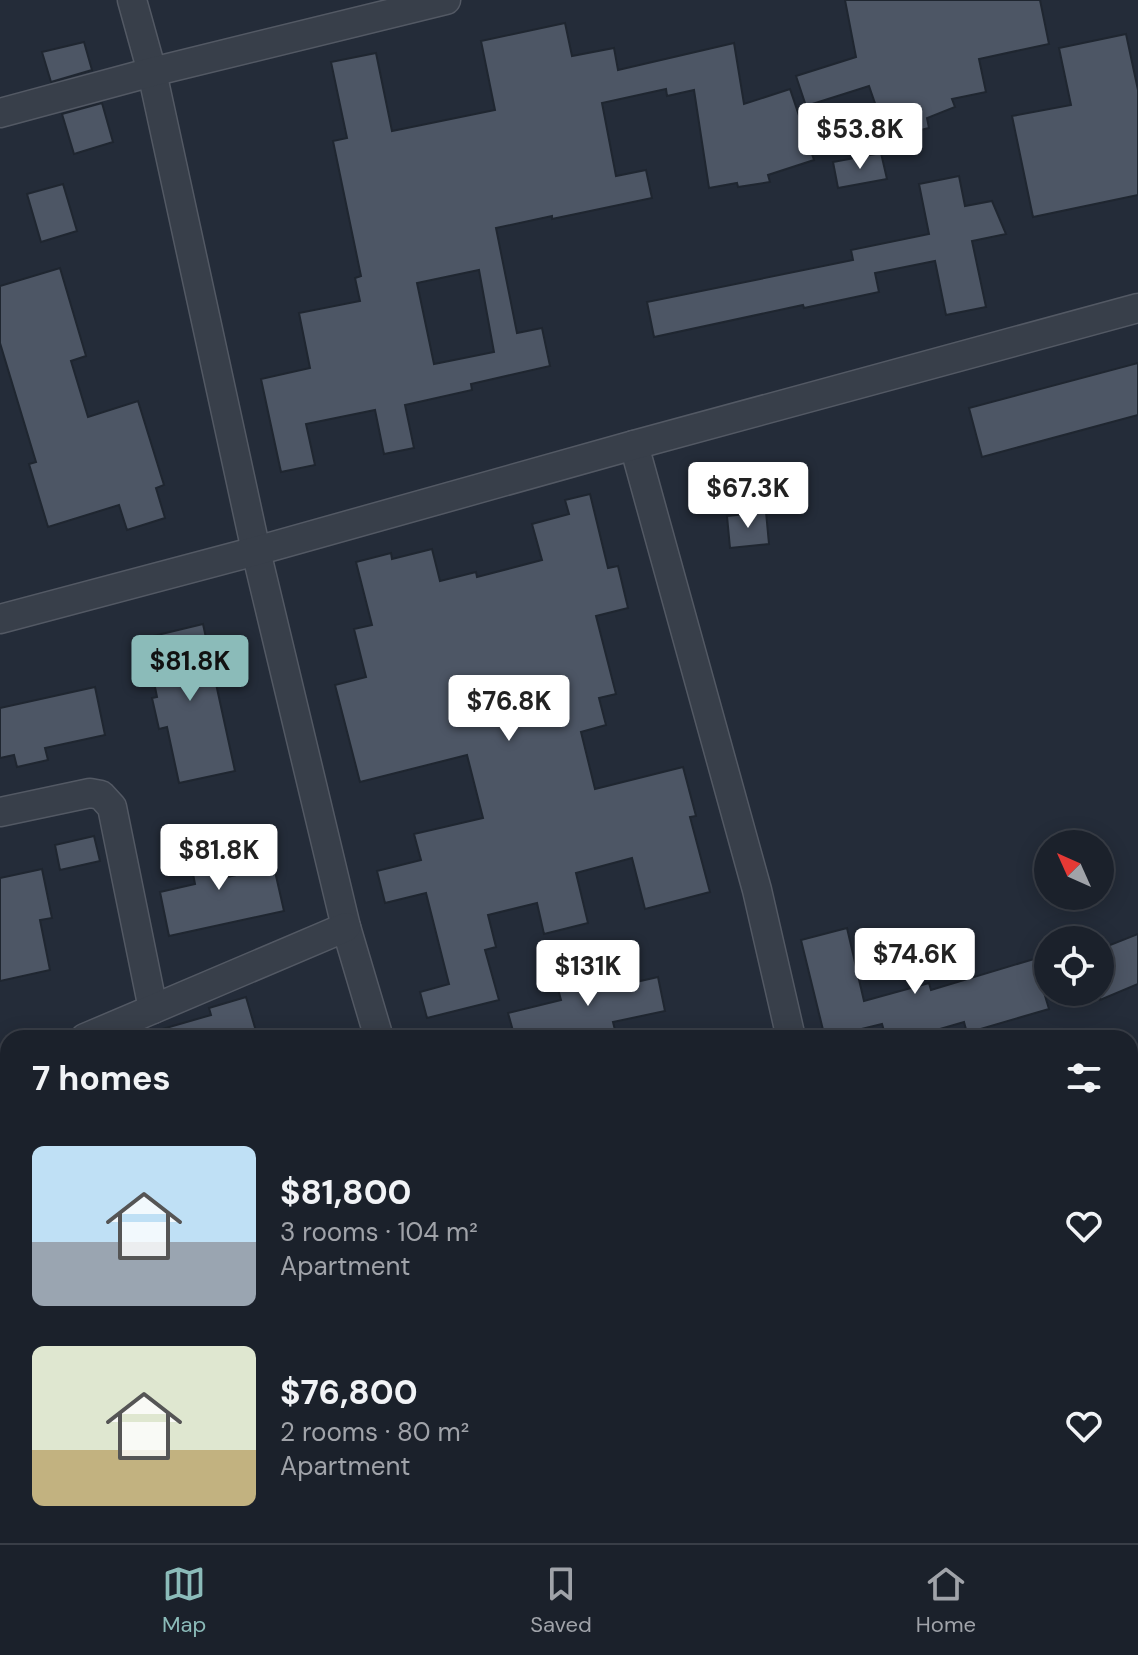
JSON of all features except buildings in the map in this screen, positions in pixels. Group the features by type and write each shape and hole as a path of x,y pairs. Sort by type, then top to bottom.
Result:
{"street":[{"path":"132,0 152,72 256,551 346,927 377,1030"},
{"path":"0,113 152,72 446,0"},
{"path":"0,619 1138,308"},
{"path":"634,445 757,890 789,1030"},
{"path":"0,812 90,793 101,795 112,807 153,1009"},
{"path":"104,1030 346,927"}]}
